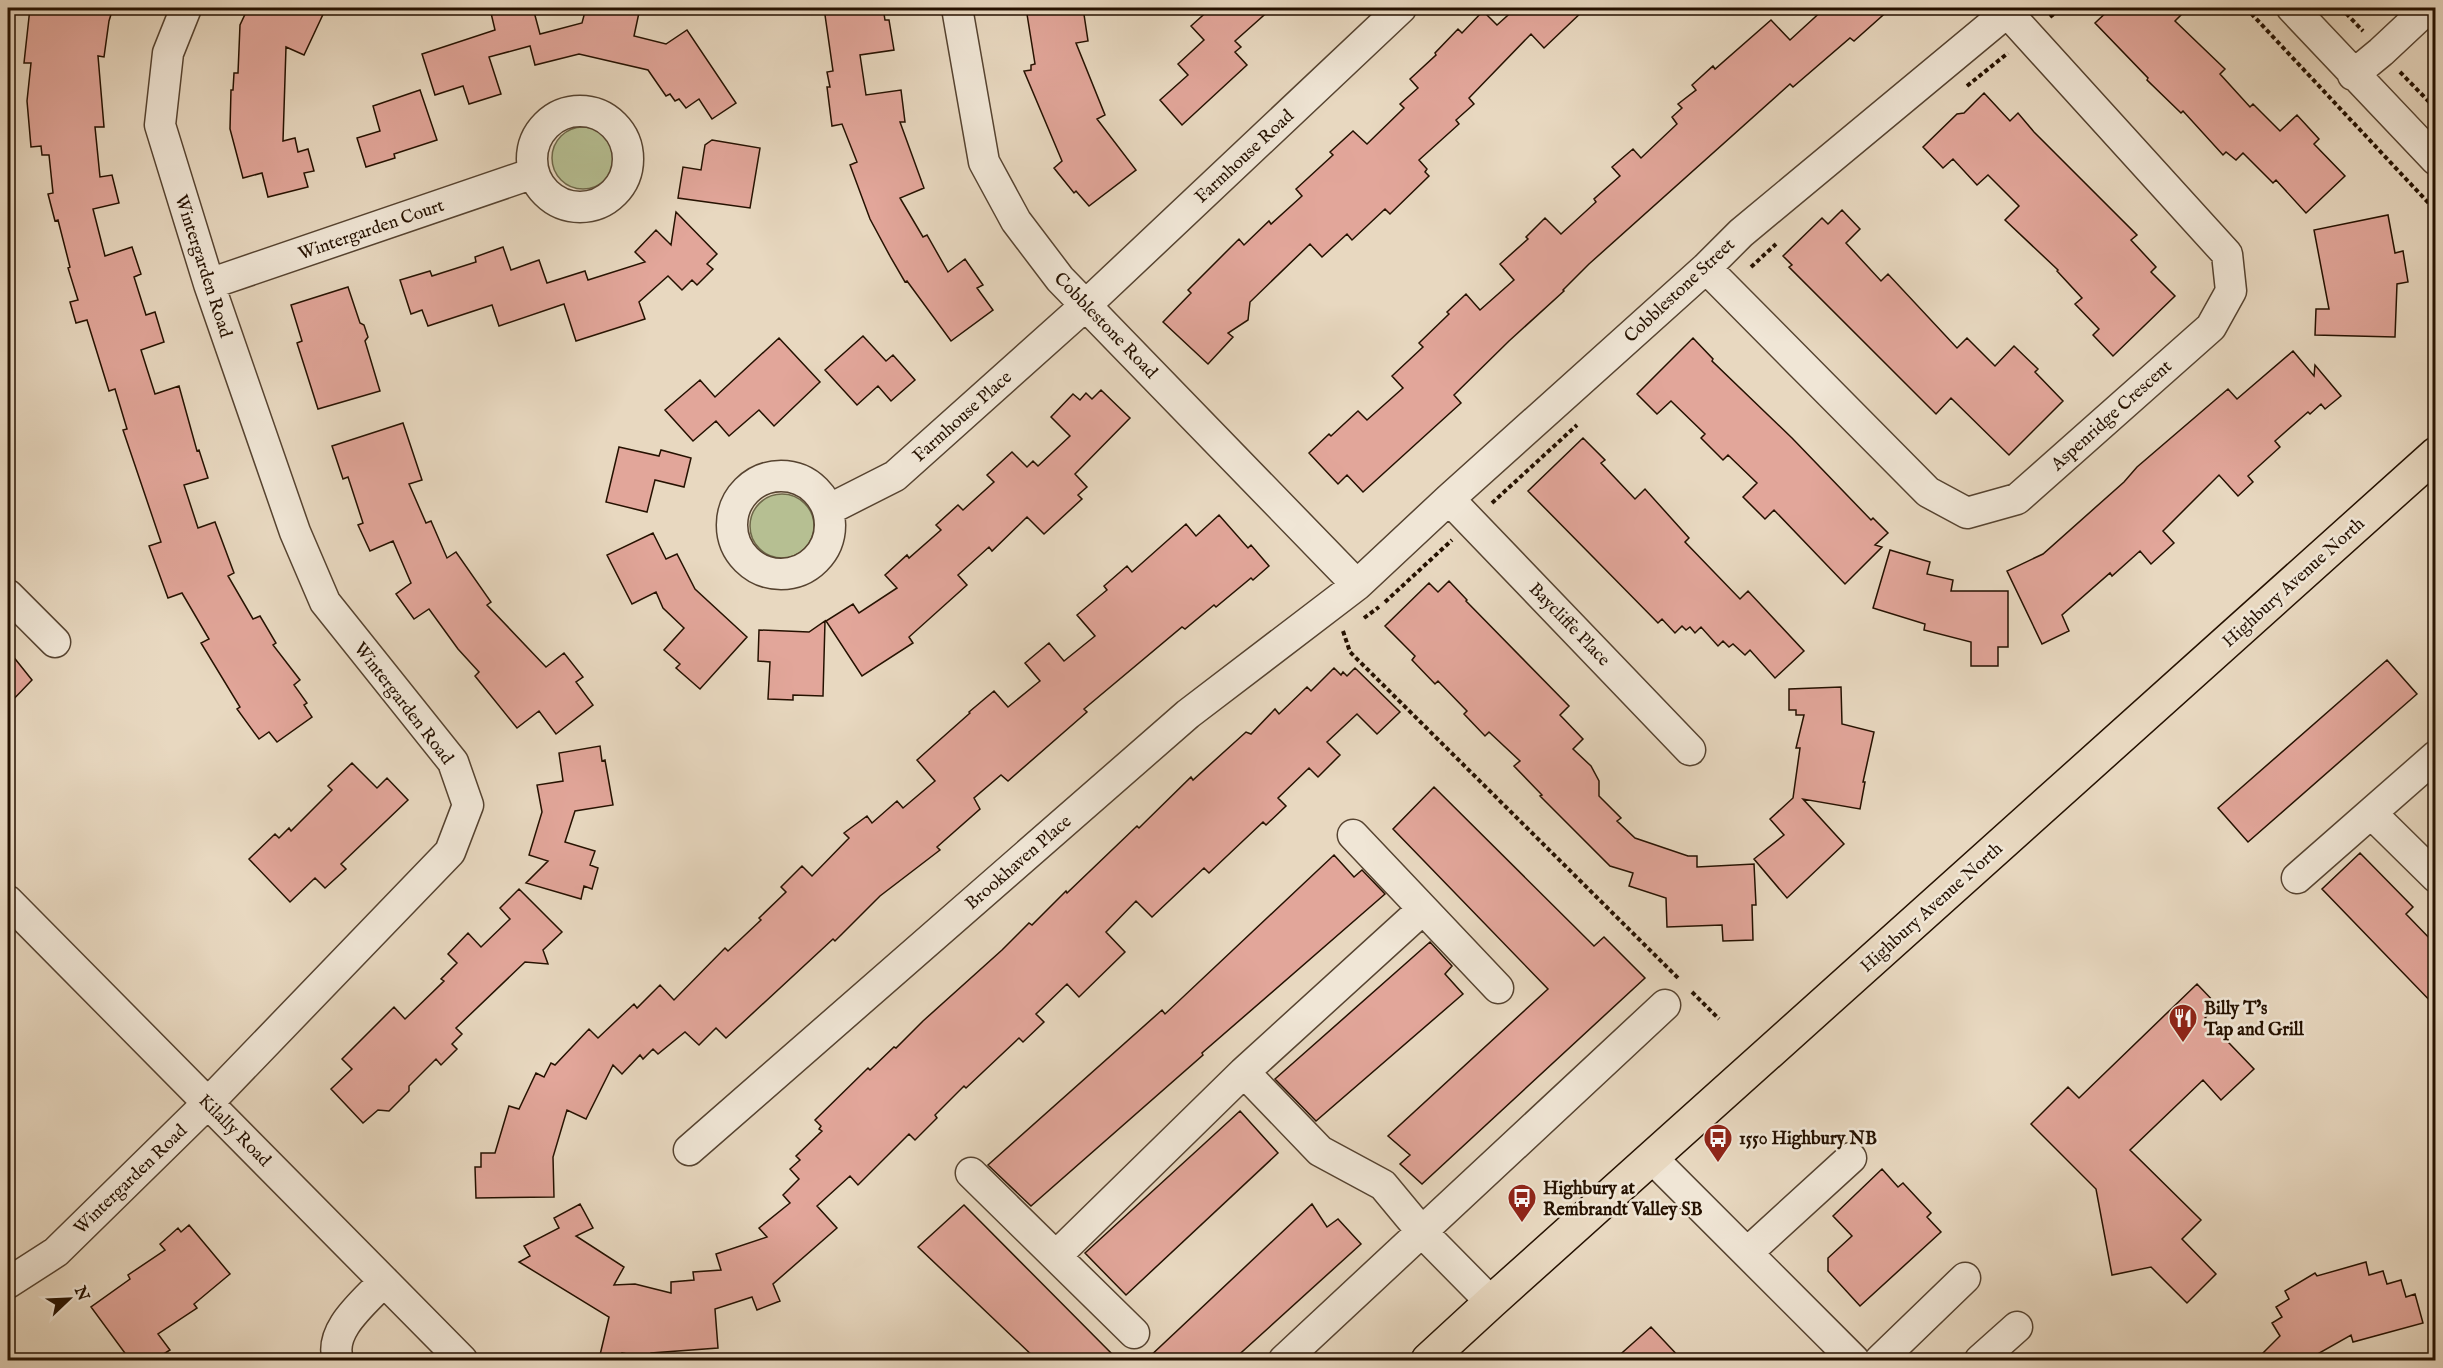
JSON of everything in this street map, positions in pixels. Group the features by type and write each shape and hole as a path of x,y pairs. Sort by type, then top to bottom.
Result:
{"main road":[{"name":"Highbury Avenue North","path":"1428,1360 2436,454"}],"street":[{"name":"Wintergarden Road","path":"8,1282 56,1252 208,1103 450,852 468,805 453,762 325,602 295,532 209,284 160,125 168,53 186,8"},
{"name":"Cobblestone Road","path":"957,8 984,162 1017,221 1060,279 1358,585"},
{"name":"Farmhouse Road","path":"1086,305 1401,8"},
{"path":"2292,8 2436,160"},
{"path":"2353,75 2428,8"},
{"name":"Cobblestone Street","path":"1358,585 1449,499 1706,268 1741,233 2009,10"},
{"name":"Aspenridge Crescent","path":"1706,268 1928,492 1967,513 2017,499 2211,327 2231,291 2227,254 2009,10"},
{"name":"Wintergarden Court","path":"209,284 534,173"},
{"name":"Farmhouse Place","path":"828,510 895,476 1086,305"},
{"name":"Baycliffe Place","path":"1449,499 1690,750"},
{"name":"Brookhaven Place","path":"688,1150 1188,714 1358,585"},
{"path":"8,595 55,642"},
{"path":"2296,879 2436,756"},
{"path":"2371,813 2436,877"},
{"path":"1353,835 1498,988"},
{"name":"Kilally Road","path":"8,901 462,1360"},
{"path":"1056,1256 1244,1072 1423,909"},
{"path":"1284,1360 1665,1005"},
{"path":"1244,1072 1320,1151 1383,1185 1422,1232 1491,1302"},
{"path":"1652,1158 1854,1360"},
{"path":"1747,1253 1851,1158"},
{"path":"971,1173 1134,1333"},
{"path":"1880,1360 1965,1278"},
{"path":"338,1360 335,1351 340,1329 384,1281"},
{"path":"1980,1360 2017,1327"}],"path":[{"path":"2047,20 2061,8"},
{"path":"2246,8 2436,211"},
{"path":"2381,52 2436,109"},
{"path":"1342,630 1350,652 1719,1019"}],"green space":[{"path":"583,127 595,129 605,136 612,146 614,158 612,170 605,180 595,187 583,189 571,187 561,180 554,170 552,158 554,146 561,136 571,129"},
{"path":"782,494 800,500 808,508 814,526 808,544 800,552 782,558 764,552 756,544 750,526 756,508 764,500"}],"building":[{"path":"30,8 113,8 104,57 98,56 104,127 95,127 100,177 112,175 119,203 93,209 105,256 132,247 141,274 134,277 146,315 155,312 164,342 141,350 155,394 179,386 197,451 199,450 208,478 184,485 198,528 215,522 234,573 228,576 253,619 260,616 276,643 273,645 300,680 294,685 307,703 304,705 312,717 277,742 269,732 259,739 237,709 240,707 201,643 209,639 182,593 168,598 149,546 161,542 123,430 127,429 115,389 109,391 87,320 76,323 70,302 78,300 68,268 70,267 58,220 55,221 48,194 53,193 49,155 42,155 41,146 31,147 27,101 31,63 24,63"},
{"path":"248,8 326,8 304,55 286,47 283,141 295,138 298,152 308,149 314,171 304,173 308,187 268,197 262,173 243,178 230,129 231,90 233,90 234,73 238,73 240,25"},
{"path":"511,8 533,8 540,34 582,23 586,8 640,8 634,36 666,44 687,30 736,103 712,119 699,99 686,108 679,99 675,101 670,94 666,96 648,70 579,54 535,65 530,46 489,57 501,94 469,104 463,86 435,95 422,54 495,30 491,13"},
{"path":"824,8 883,8 885,20 889,20 894,50 860,55 866,95 901,90 905,122 900,122 924,188 900,198 923,237 927,235 948,272 965,259 983,285 977,288 993,310 951,341 907,281 905,282 891,258 870,219 850,165 857,162 842,124 832,126 827,72 833,71"},
{"path":"1026,8 1083,8 1088,41 1076,43 1105,115 1097,119 1136,170 1089,206 1076,191 1074,193 1054,168 1062,161 1024,71 1031,70 1031,65 1035,64"},
{"path":"1211,8 1272,8 1235,41 1241,47 1235,52 1247,65 1182,125 1160,100 1188,75 1178,64 1204,40 1191,26"},
{"path":"1516,8 1586,8 1544,48 1531,34 1469,98 1474,104 1456,120 1459,124 1419,160 1427,169 1425,172 1429,176 1390,214 1385,209 1352,240 1347,234 1322,257 1310,244 1250,302 1248,320 1228,333 1233,337 1208,364 1163,322 1191,293 1188,290 1239,239 1244,245 1269,221 1271,224 1302,196 1296,189 1333,155 1330,152 1353,131 1367,144 1404,108 1400,104 1418,88 1410,79 1436,55 1435,53 1458,29 1462,33 1483,11 1497,25"},
{"path":"1825,8 1891,8 1854,41 1850,38 1793,87 1790,84 1589,264 1564,291 1454,395 1461,403 1363,492 1347,475 1338,484 1309,453 1358,411 1367,420 1403,388 1392,376 1423,347 1419,343 1449,314 1447,312 1466,294 1480,310 1514,280 1500,264 1528,239 1526,237 1545,218 1561,234 1596,202 1594,199 1620,176 1612,167 1633,149 1641,158 1677,124 1672,117 1682,108 1678,104 1696,90 1692,85 1713,66 1715,69 1771,20 1790,40"},
{"path":"2111,8 2188,8 2175,21 2225,69 2220,74 2250,107 2253,104 2280,131 2297,115 2319,139 2314,144 2345,176 2306,213 2276,180 2273,183 2243,153 2236,160 2226,152 2223,155 2183,111 2181,113 2147,80 2148,78 2095,23"},
{"path":"420,90 437,140 394,154 395,158 366,167 357,138 380,131 373,106"},
{"path":"1984,93 2010,121 2018,113 2034,132 2137,235 2131,240 2156,267 2151,272 2175,296 2113,356 2093,335 2099,329 2075,304 2082,298 2058,270 2005,220 2019,206 1988,175 1977,185 1953,159 1943,168 1923,147 1957,114 1964,113"},
{"path":"712,140 760,148 750,208 678,198 683,167 701,170 705,145"},
{"path":"1842,210 1860,229 1846,243 1881,281 1888,274 1957,348 1967,338 1995,366 2014,346 2038,369 2035,372 2063,401 2009,455 1951,398 1936,414 1789,267 1792,265 1783,256 1822,218 1828,224"},
{"path":"676,212 717,254 707,264 713,269 697,285 692,280 682,290 668,276 639,302 645,319 576,341 564,304 499,326 492,305 428,326 422,310 411,314 400,280 430,271 432,276 476,262 475,257 503,247 511,270 539,260 547,283 585,271 588,280 645,262 635,252 656,230 671,245"},
{"path":"2388,215 2395,253 2403,251 2408,282 2397,284 2395,337 2315,335 2316,309 2329,309 2314,230"},
{"path":"348,287 360,323 364,325 368,337 365,341 380,391 318,409 297,343 302,341 291,305"},
{"path":"863,336 886,361 893,355 915,380 891,401 878,386 857,405 825,370"},
{"path":"779,338 820,382 774,426 759,410 729,436 716,421 693,441 665,410 700,380 715,397"},
{"path":"1693,338 1713,359 1712,361 1792,438 1871,520 1873,518 1888,533 1875,545 1882,547 1845,584 1774,510 1765,519 1743,497 1757,483 1728,455 1723,460 1701,438 1705,434 1671,401 1657,414 1637,394"},
{"path":"2293,351 2314,376 2315,365 2341,396 2325,409 2321,404 2310,414 2308,412 2275,441 2280,447 2248,476 2253,482 2238,496 2219,475 2163,531 2174,543 2151,564 2140,551 2112,576 2110,573 2062,615 2069,631 2042,644 2007,571 2043,554 2124,482 2137,467 2228,389 2237,399"},
{"path":"1101,390 1130,418 1075,474 1087,487 1078,495 1082,499 1044,534 1027,517 992,551 989,547 958,575 967,585 909,637 913,643 862,676 826,621 853,604 859,613 897,588 885,575 907,555 909,558 941,530 936,525 958,505 963,510 994,482 987,475 1012,452 1027,467 1033,461 1038,466 1070,436 1051,417 1073,394 1080,400 1086,393 1092,399"},
{"path":"403,423 422,480 409,484 426,523 431,521 447,558 456,552 491,602 487,605 546,667 564,653 583,677 576,682 593,705 556,734 539,711 517,728 475,676 479,672 458,649 429,609 414,619 396,594 411,583 393,541 370,551 358,525 363,523 348,477 343,479 332,446"},
{"path":"1583,438 1605,460 1601,463 1635,499 1645,489 1689,538 1685,542 1740,599 1748,591 1804,651 1775,678 1750,650 1745,655 1733,644 1729,647 1723,641 1718,646 1701,627 1695,633 1690,627 1686,630 1682,626 1675,633 1662,619 1658,623 1528,491"},
{"path":"619,447 659,456 661,450 691,458 684,487 655,480 647,512 606,502"},
{"path":"1219,515 1248,548 1251,545 1269,566 1216,607 1214,605 1185,629 1182,627 1084,709 1087,712 1008,781 1001,775 974,798 980,809 937,847 940,850 880,896 835,941 833,939 726,1038 716,1028 699,1045 685,1032 658,1054 653,1049 643,1059 640,1055 622,1074 613,1065 586,1119 567,1110 553,1157 554,1197 476,1198 475,1167 481,1167 481,1153 495,1153 509,1106 519,1109 536,1073 544,1077 551,1063 555,1065 589,1029 598,1038 634,1004 637,1008 660,985 674,1000 725,948 728,951 761,920 759,918 786,892 781,887 802,866 812,876 849,838 844,833 867,816 872,823 897,801 903,808 935,781 917,760 969,712 994,691 1008,707 1040,681 1025,663 1049,643 1064,661 1095,636 1077,615 1107,590 1104,586 1127,566 1132,572 1186,524 1196,536"},
{"path":"653,533 666,559 677,554 695,589 747,637 700,689 676,668 680,664 664,650 684,628 663,608 656,592 632,604 607,555"},
{"path":"1890,550 1930,562 1927,574 1953,580 1951,591 2008,591 2008,647 1998,647 1998,666 1971,666 1971,642 1924,630 1925,624 1873,608"},
{"path":"1449,581 1569,706 1560,715 1583,739 1573,749 1591,766 1599,781 1599,796 1621,818 1617,821 1635,838 1688,856 1697,856 1697,867 1754,864 1756,905 1752,905 1753,940 1723,941 1722,925 1667,927 1666,898 1629,886 1633,873 1610,866 1540,796 1542,795 1514,766 1520,761 1489,732 1485,736 1464,714 1467,711 1438,681 1435,684 1412,660 1415,656 1385,626 1429,583 1438,592"},
{"path":"825,621 823,696 793,695 793,700 768,699 770,662 758,661 759,630 809,632"},
{"path":"8,650 32,680 8,705"},
{"path":"2387,660 2417,694 2248,842 2218,808"},
{"path":"1334,668 1341,675 1343,672 1347,676 1355,668 1400,712 1377,734 1357,714 1327,742 1340,755 1318,777 1309,768 1278,798 1286,806 1266,825 1263,822 1209,873 1204,868 1152,917 1136,901 1106,932 1125,952 1079,997 1067,984 1036,1014 1044,1022 1023,1042 1019,1038 966,1088 964,1086 935,1115 937,1118 915,1140 909,1134 858,1185 850,1176 817,1206 837,1228 773,1284 780,1301 757,1310 752,1297 715,1309 718,1348 651,1353 650,1359 622,1353 620,1360 600,1355 609,1317 519,1262 530,1256 524,1246 559,1228 554,1218 580,1204 593,1228 576,1236 624,1267 614,1285 635,1284 671,1293 671,1282 694,1280 693,1272 721,1270 716,1254 767,1237 759,1228 790,1203 783,1195 799,1179 790,1169 800,1160 796,1156 822,1131 819,1129 821,1126 815,1120 868,1068 870,1070 894,1047 896,1048 1029,923 1032,925 1137,826 1139,828 1191,777 1193,780 1246,732 1251,734 1275,709 1279,714 1307,687 1311,691"},
{"path":"1841,687 1842,724 1874,732 1863,782 1865,782 1860,809 1803,799 1844,844 1787,898 1754,859 1784,835 1770,819 1793,798 1800,748 1796,748 1804,715 1796,715 1796,710 1789,710 1789,689"},
{"path":"600,746 602,761 605,760 613,805 575,811 565,842 595,851 590,865 598,868 592,889 584,886 581,899 526,883 548,861 529,855 542,812 537,785 563,781 559,753"},
{"path":"352,763 377,788 387,778 408,800 341,864 346,869 325,888 315,878 290,902 249,859 275,834 279,838 289,828 291,831 332,790 328,786"},
{"path":"1434,787 1594,946 1604,937 1645,978 1422,1184 1400,1164 1410,1155 1388,1136 1548,989 1393,829"},
{"path":"2360,853 2413,907 2406,914 2436,945 2436,1007 2322,889"},
{"path":"1334,855 1354,877 1362,870 1385,894 1031,1206 988,1165 1162,1010 1165,1014"},
{"path":"519,889 562,932 543,950 548,964 525,962 456,1028 462,1034 452,1044 457,1049 441,1065 436,1059 409,1086 409,1091 389,1111 378,1110 363,1123 331,1089 352,1069 342,1059 394,1007 405,1019 444,981 441,979 457,963 448,954 468,933 481,947 510,919 500,908"},
{"path":"1430,942 1452,966 1445,974 1463,994 1316,1121 1275,1079"},
{"path":"2197,984 2218,1006 2205,1018 2254,1069 2221,1100 2203,1080 2130,1150 2201,1220 2182,1239 2216,1274 2187,1303 2151,1267 2112,1275 2096,1189 2031,1124 2068,1087 2079,1098"},
{"path":"1240,1111 1278,1153 1126,1295 1085,1253"},
{"path":"1882,1169 1898,1187 1903,1183 1931,1213 1927,1217 1941,1232 1860,1306 1828,1271 1828,1258 1852,1236 1833,1216"},
{"path":"1312,1204 1327,1227 1338,1219 1361,1244 1233,1360 1146,1360"},
{"path":"964,1205 1118,1360 1037,1360 918,1247"},
{"path":"189,1225 230,1274 194,1304 197,1308 158,1334 170,1350 154,1360 130,1360 91,1307 130,1279 128,1275 165,1250 160,1244 178,1228 181,1232"},
{"path":"2366,1262 2369,1275 2383,1271 2387,1284 2401,1280 2406,1297 2415,1294 2423,1323 2353,1342 2351,1335 2307,1360 2256,1360 2280,1336 2272,1323 2282,1317 2276,1307 2289,1299 2285,1291 2315,1273 2317,1276"},
{"path":"1651,1327 1682,1360 1614,1360"}],"place":[{"name":"Billy T's Tap and Grill","path":"2183,1044"},
{"name":"1550 Highbury NB","path":"1718,1164"},
{"name":"Highbury at Rembrandt Valley SB","path":"1522,1224"}]}
